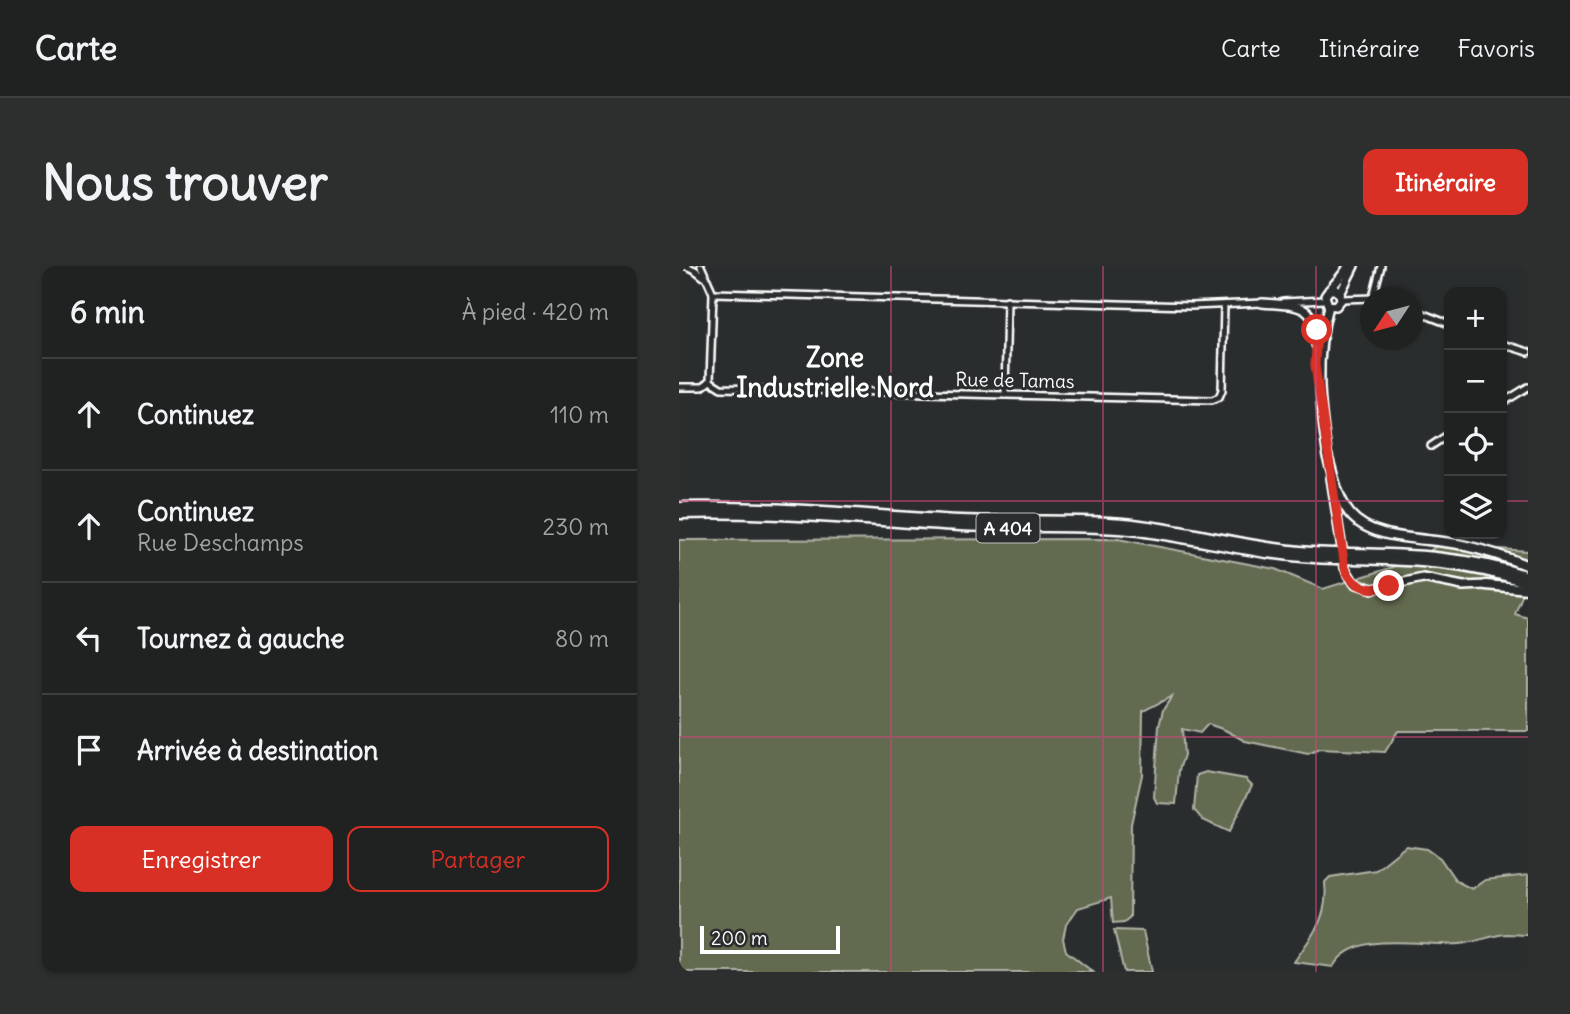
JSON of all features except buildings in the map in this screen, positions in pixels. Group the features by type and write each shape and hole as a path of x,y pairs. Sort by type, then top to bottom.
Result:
{"highway":[{"path":"1327,454 1345,506 1354,518 1366,527 1384,534 1459,544 1528,566"},
{"name":"A 404","path":"679,507 774,507 974,520 1108,522 1144,525 1263,548 1335,556"},
{"name":"A 404","path":"679,514 769,513 975,527 1110,528 1160,534 1272,555 1432,555 1485,564 1528,576"},
{"name":"A 404","path":"1349,556 1457,565 1528,583"},
{"path":"1486,585 1528,589"}],"main road":[{"path":"1320,409 1318,360 1327,303 1325,296 1348,266"},
{"path":"1327,303 1338,304 1354,266"},
{"path":"1329,290 1336,290 1341,296"},
{"path":"1262,303 1298,306 1314,319 1317,330 1315,365 1320,409 1340,543 1345,568 1354,583 1372,589 1423,578 1463,586 1486,585"}],"street":[{"path":"686,266 706,279"},
{"path":"701,266 713,293 710,381"},
{"path":"1376,287 1381,266"},
{"path":"713,293 1191,306 1327,303"},
{"path":"1341,296 1360,297"},
{"path":"1005,395 1007,300"},
{"name":"Rue de Tamas","path":"679,387 702,387 710,381 720,388 1213,400 1219,397 1222,390 1224,305"},
{"path":"1423,314 1444,322"},
{"path":"1507,346 1528,352"},
{"path":"1507,400 1528,387"},
{"path":"1431,446 1444,437"}],"green space":[{"path":"1118,539 1275,569 1323,589 1416,560 1438,545 1528,551 1528,580 1515,614 1528,618 1528,731 1398,731 1385,752 1319,749 1308,754 1245,741 1208,724 1200,733 1182,729 1184,755 1179,770 1176,804 1157,803 1154,797 1159,726 1163,710 1172,696 1143,711 1142,775 1131,824 1130,917 1124,922 1113,923 1111,898 1078,908 1066,925 1063,939 1066,951 1093,972 679,972 679,540"},
{"path":"1206,772 1246,779 1252,785 1229,832 1203,820 1194,810 1197,775"},
{"path":"1406,846 1427,849 1440,858 1456,881 1472,889 1485,880 1528,875 1528,935 1506,934 1459,944 1373,943 1357,947 1343,955 1333,967 1294,962 1322,916 1326,895 1325,882 1330,877 1376,870"},
{"path":"1114,930 1143,931 1152,972 1124,972"}],"district":[{"name":"Zone Industrielle Nord","path":"835,372"}],"route":[{"path":"1317,330 1315,365 1346,573 1354,583 1363,587 1377,589 1389,586"}]}
